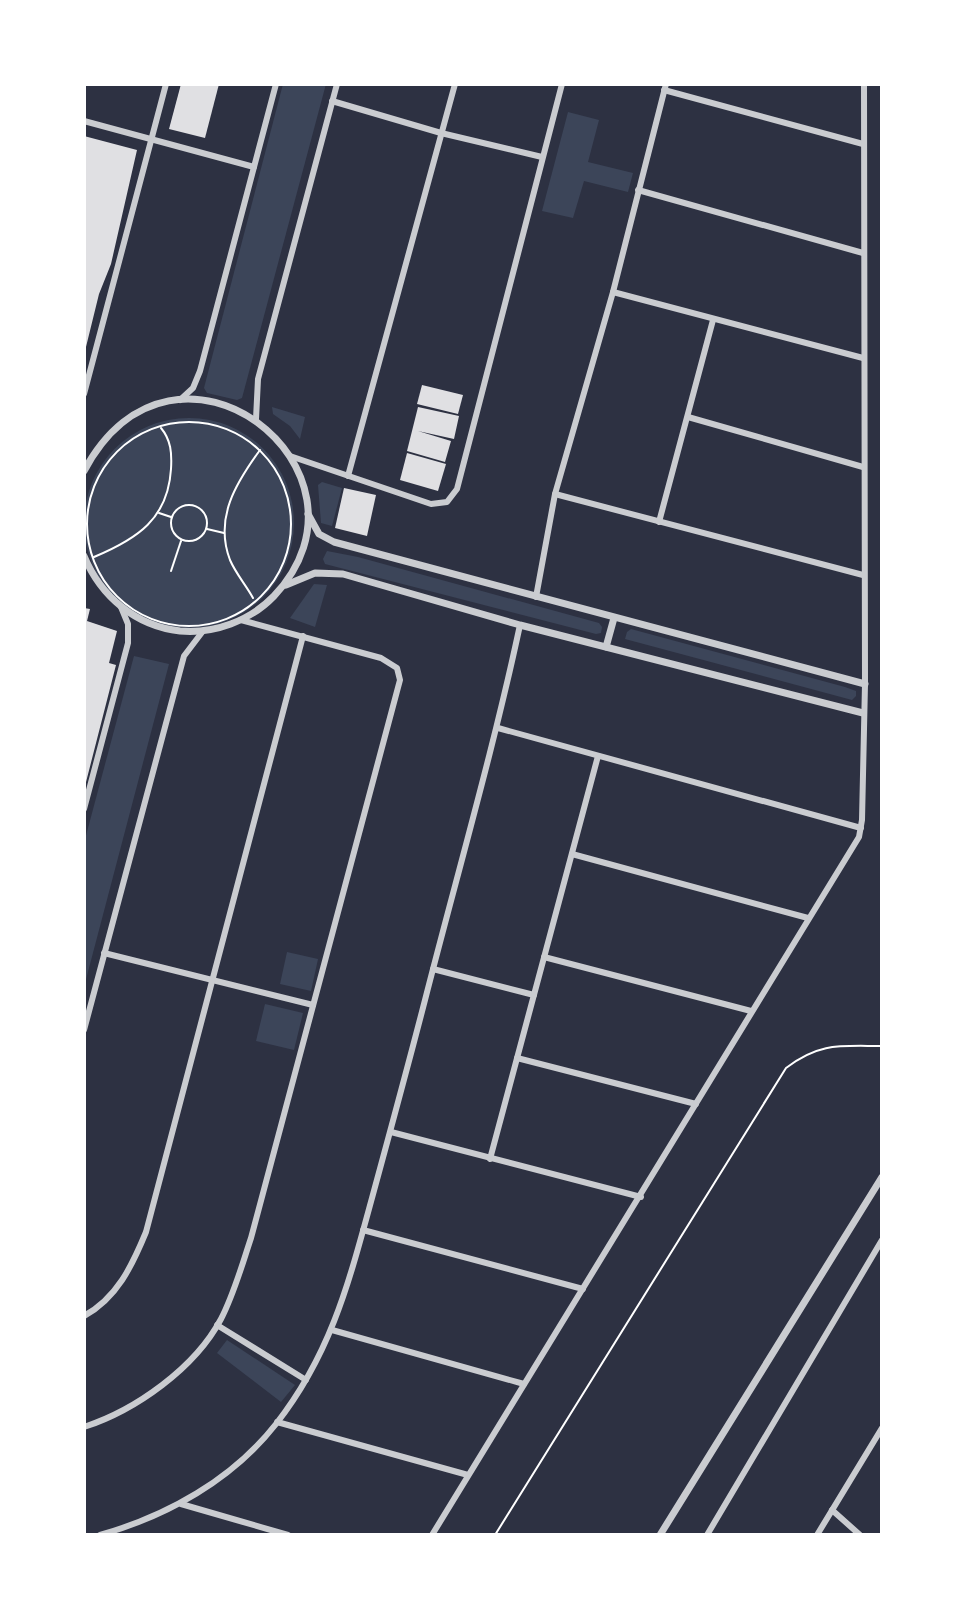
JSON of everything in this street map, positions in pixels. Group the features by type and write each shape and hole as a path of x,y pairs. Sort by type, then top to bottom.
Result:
{"street":[{"path":"84,394 166,84"},
{"path":"180,400 193,388 200,371 276,84"},
{"path":"256,419 258,379 337,84"},
{"path":"348,476 455,84"},
{"path":"290,456 431,504 447,502 457,489 562,84"},
{"path":"432,1535 859,837 865,684 864,84"},
{"path":"536,597 555,494 613,292 665,87 863,144"},
{"path":"332,101 441,133 542,157"},
{"path":"84,121 254,167"},
{"path":"638,190 863,253"},
{"path":"613,292 863,358"},
{"path":"659,522 713,320"},
{"path":"84,471 102,442 124,421 151,407 180,400 214,402 236,408 256,419 278,439 301,480 306,507 315,530 329,540 865,684"},
{"path":"688,417 863,467"},
{"path":"555,494 863,575"},
{"path":"89,557 104,590 139,619 181,631 203,631 241,620 281,589 301,550 306,507"},
{"path":"281,589 315,573 343,574 520,625 863,713"},
{"path":"84,809 128,643 128,624 121,607"},
{"path":"606,647 614,618"},
{"path":"84,1427 125,1410 158,1388 196,1351 217,1325 235,1283 251,1238 400,680 397,668 386,659 241,620"},
{"path":"100,1535 181,1504 235,1464 277,1422 321,1356 332,1330 391,1132 498,728 520,625"},
{"path":"84,1030 184,656 203,631"},
{"path":"84,1316 108,1299 119,1286 146,1232 303,636"},
{"path":"498,728 861,828"},
{"path":"490,1159 598,756"},
{"path":"572,854 808,918"},
{"path":"104,953 313,1005"},
{"path":"544,957 751,1011"},
{"path":"433,969 534,995"},
{"path":"517,1058 696,1104"},
{"path":"391,1132 641,1197"},
{"path":"660,1535 882,1177"},
{"path":"363,1230 583,1289"},
{"path":"707,1535 882,1240"},
{"path":"217,1325 306,1380"},
{"path":"332,1330 524,1384"},
{"path":"277,1422 468,1475"},
{"path":"817,1535 882,1428"},
{"path":"181,1504 288,1535"},
{"path":"832,1510 860,1535"}],"path":[{"path":"175,422 195,422 219,426 241,436 260,450 278,473 288,499 292,528 287,556 274,582 255,603 235,616 211,624 187,627 163,623 141,614 121,600 89,557 88,509 95,485 107,463 125,444 160,427 175,422"},
{"path":"89,557 126,544 158,512 167,494 171,457 169,437 160,427"},
{"path":"255,603 230,558 224,533 225,512 233,490 260,450"},
{"path":"191,505 202,511 206,528 195,541 181,540 171,529 171,517 179,508 191,505"},
{"path":"158,512 171,517"},
{"path":"206,528 224,533"},
{"path":"171,571 181,540"},
{"path":"495,1535 786,1068 805,1054 827,1046 882,1046"}],"shaded area":[{"path":"283,84 326,84 242,398 237,400 207,393 204,388"},
{"path":"568,112 599,120 588,162 633,173 628,192 584,181 573,218 542,211"},
{"path":"272,407 305,417 300,439 290,426 273,414"},
{"path":"189,418 229,426 248,435 264,448 277,464 286,483 294,523 286,563 277,582 264,598 248,611 229,620 189,628 149,620 130,611 114,598 101,582 92,563 84,523 92,483 101,464 114,448 130,435 149,426"},
{"path":"322,482 342,488 332,526 321,523 318,485"},
{"path":"327,551 599,623 601,633 325,564 323,559"},
{"path":"314,584 327,585 315,627 290,618"},
{"path":"631,629 845,687 856,691 856,696 852,700 625,639"},
{"path":"134,656 169,664 84,987 84,843"},
{"path":"287,952 318,959 311,991 280,984"},
{"path":"265,1004 303,1013 294,1050 256,1041"},
{"path":"227,1340 295,1385 281,1402 217,1353"}],"building":[{"path":"181,84 219,84 205,138 169,129"},
{"path":"84,136 137,150 111,264 99,294 85,351"},
{"path":"422,385 463,395 458,414 417,404"},
{"path":"418,407 459,416 454,439 418,431 451,441 445,462 407,451"},
{"path":"407,453 446,464 438,491 400,480"},
{"path":"344,488 376,495 367,536 335,528"},
{"path":"84,608 90,609 87,621 117,631 109,663 116,665 85,786"}]}
